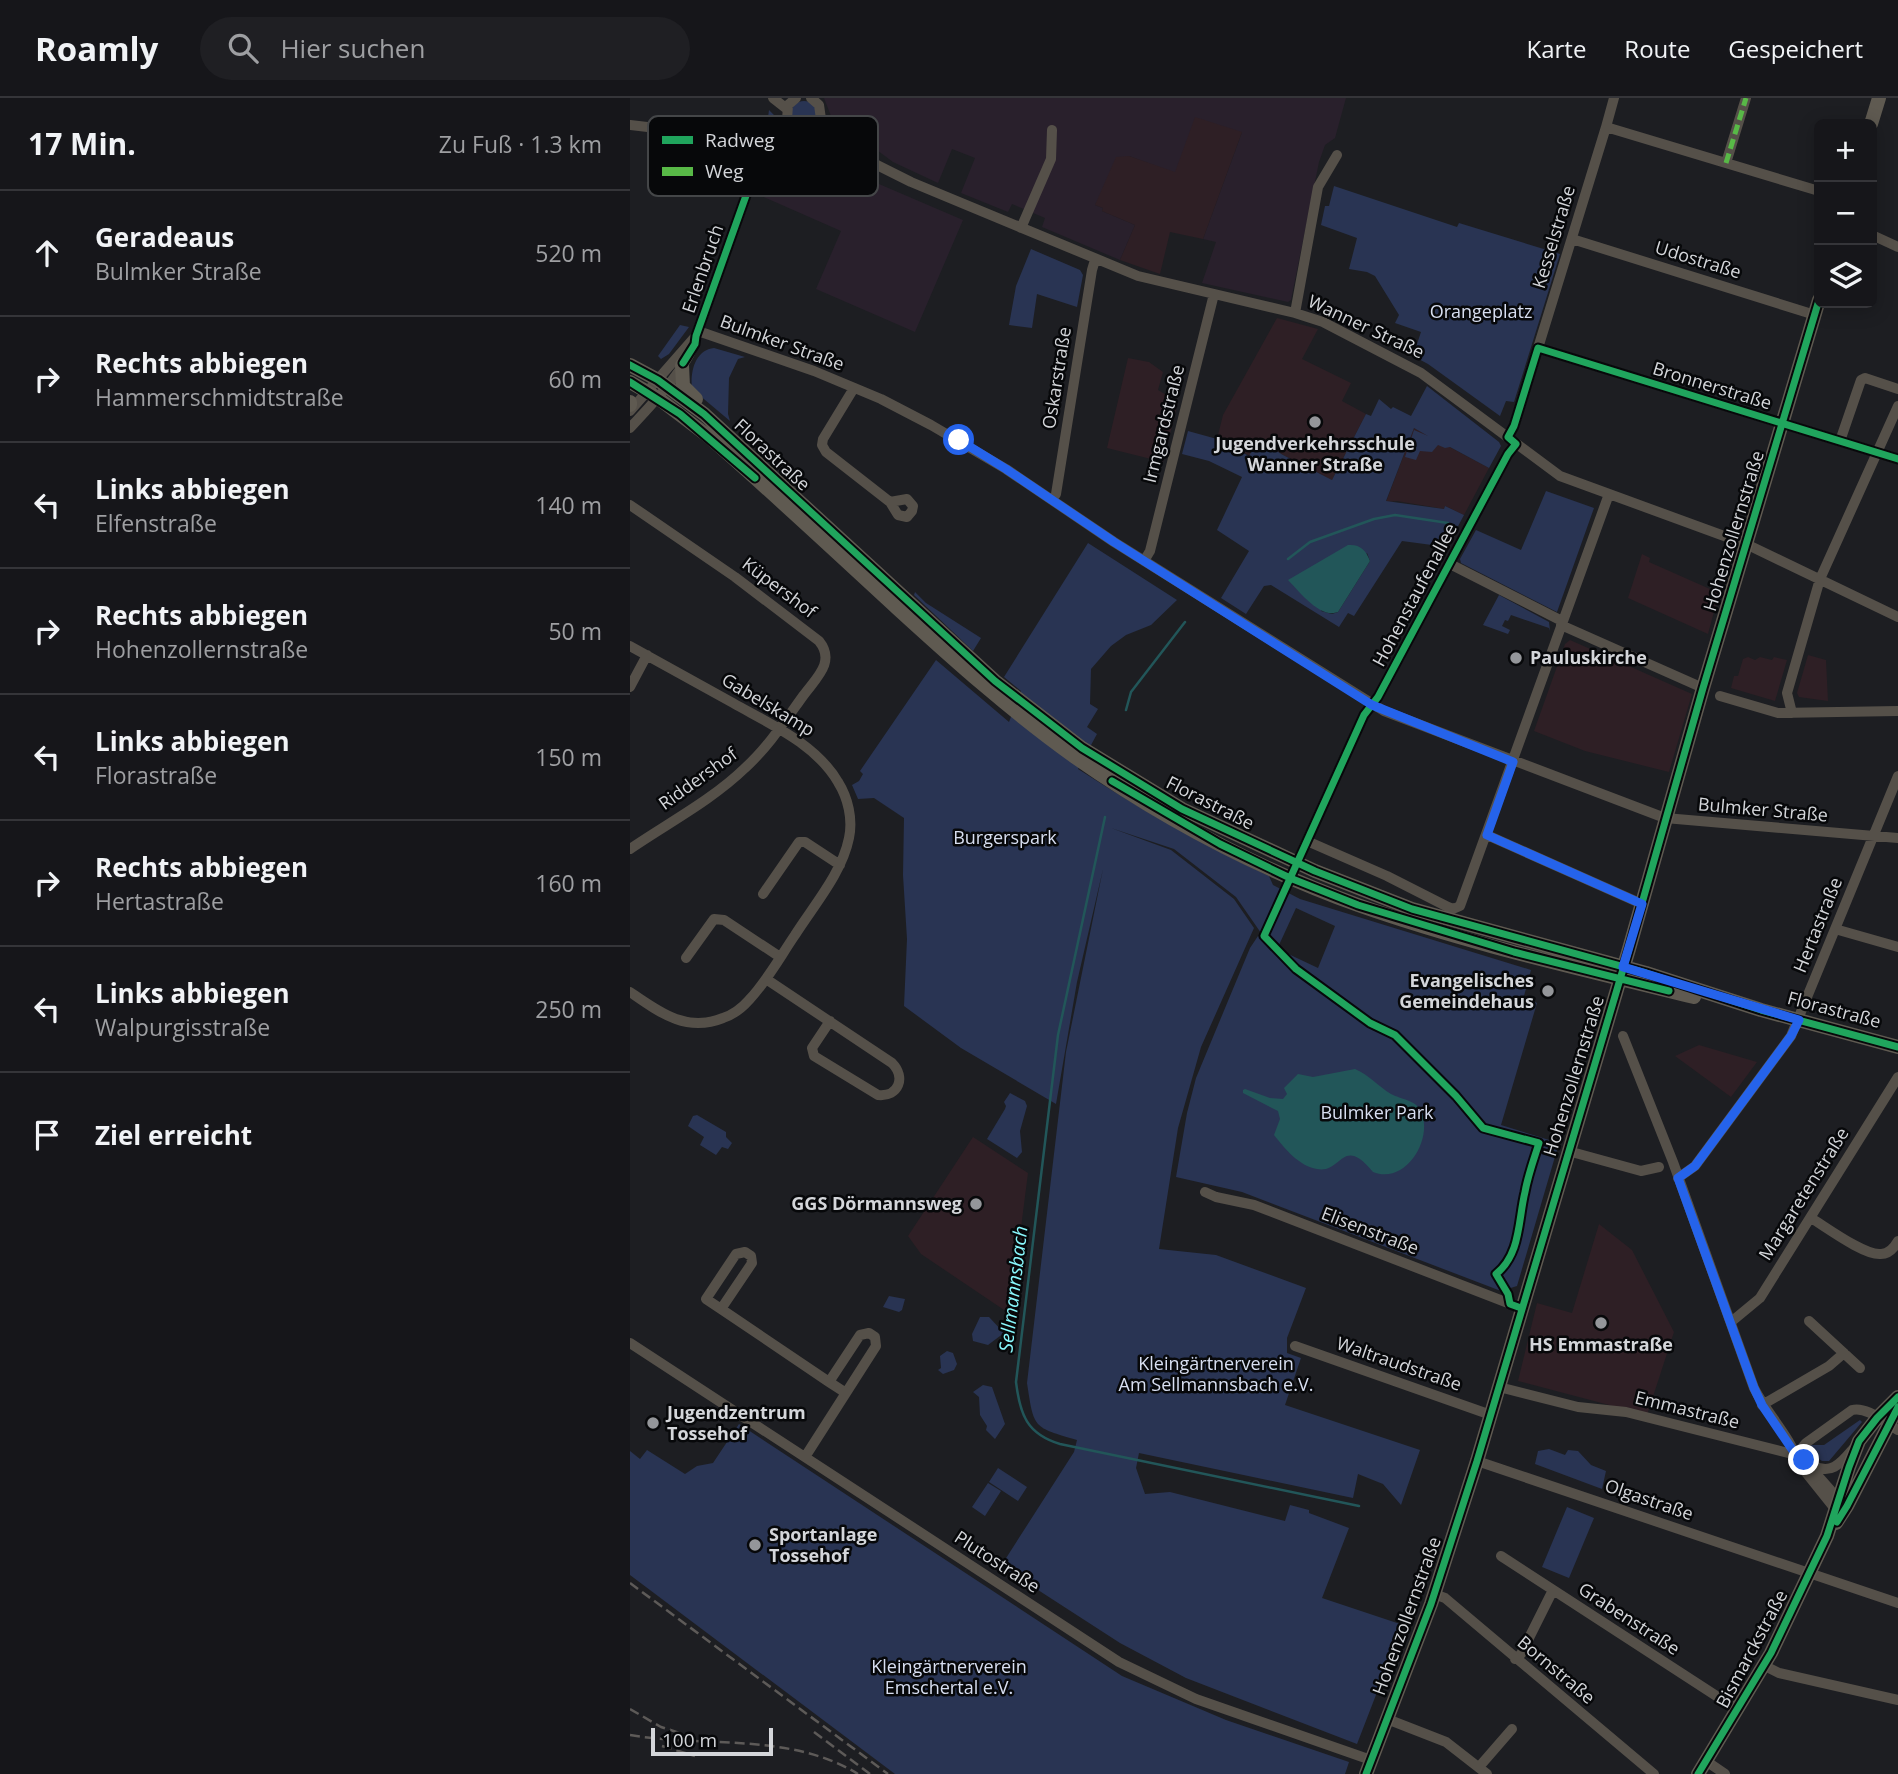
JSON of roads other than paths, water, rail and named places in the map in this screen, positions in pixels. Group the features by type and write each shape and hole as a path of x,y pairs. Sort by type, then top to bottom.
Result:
{"main road":[{"path":"1873,119 1879,98"},
{"name":"Hohenzollernstraße","path":"1368,1767 1434,1594 1477,1461 1817,308"},
{"name":"Florastraße","path":"630,365 1012,710 1077,758 1154,807 1209,838 1290,877 1395,917 1621,974"},
{"path":"682,365 683,386 703,404 704,414"},
{"name":"Florastraße","path":"630,382 658,389 704,414 971,660 1056,729 1109,766 1172,803 1297,863 1412,909 1739,1008 1761,1010 1898,1046"},
{"name":"Bismarckstraße","path":"1840,1509 1859,1441 1888,1424 1898,1397"},
{"name":"Bismarckstraße","path":"1698,1774 1765,1666 1840,1509 1898,1407"}],"street":[{"path":"773,98 786,109 789,116"},
{"path":"786,109 795,98"},
{"name":"Kesselstraße","path":"1512,440 1614,98"},
{"path":"1726,163 1746,98"},
{"path":"814,99 821,109 821,116"},
{"path":"630,125 648,127"},
{"path":"1606,127 1814,189"},
{"path":"1021,228 1051,159 1052,130"},
{"path":"1295,313 1318,187 1337,155"},
{"name":"Wanner Straße","path":"878,165 1145,279 1295,313 1323,322 1401,360 1560,476 1746,544 1898,617"},
{"name":"Erlenbruch","path":"658,389 682,365 695,344 746,196"},
{"path":"1877,238 1898,247"},
{"name":"Udostraße","path":"1572,240 1815,314"},
{"name":"Oskarstraße","path":"1052,500 1056,494 1095,260"},
{"name":"Irmgardstraße","path":"1144,561 1150,551 1214,294"},
{"name":"Erlenbruch","path":"658,389 697,333"},
{"name":"Bulmker Straße","path":"697,333 785,360 854,388 959,440 1372,705 1513,762 1665,818 1898,838"},
{"name":"Bronnerstraße","path":"1538,348 1898,459"},
{"path":"1840,441 1861,380 1865,378 1898,389"},
{"name":"Bulmker Straße","path":"854,388 822,439 822,445 826,452 890,502"},
{"path":"630,411 658,389"},
{"path":"630,428 658,389"},
{"path":"1792,713 1787,693 1820,579 1898,405"},
{"name":"Hohenstaufenallee","path":"1290,877 1364,715 1450,564 1508,454 1512,440"},
{"path":"1307,841 1387,876 1448,907 1456,908 1463,902 1609,494"},
{"name":"Küpershof","path":"630,505 735,577 819,641 824,648 827,654 825,664 779,729"},
{"path":"1450,564 1562,623 1703,688"},
{"name":"Gabelskamp","path":"630,646 779,729 822,761 843,789 851,817 846,852 840,865 765,979 740,1008 722,1019 675,1020 630,992"},
{"path":"630,687 647,655"},
{"path":"1720,696 1778,713 1898,711"},
{"name":"Riddershof","path":"630,849 736,776 779,729"},
{"name":"Hertastraße","path":"1678,1178 1695,1166 1791,1036 1898,776"},
{"path":"1487,835 1642,904"},
{"path":"763,894 799,842 806,842 840,865"},
{"path":"686,958 714,919 724,920 780,957"},
{"path":"1835,929 1898,947"},
{"path":"765,979 830,1021 899,1069 901,1077 895,1092 878,1096 814,1056 813,1048 830,1021"},
{"path":"1623,1037 1762,1405 1840,1509"},
{"name":"Margaretenstraße","path":"1731,1322 1760,1298 1898,1077"},
{"name":"Hohenzollernstraße","path":"1568,1151 1636,1171 1659,1167"},
{"name":"Elisenstraße","path":"1205,1192 1254,1205 1521,1308"},
{"path":"1811,1218 1872,1254 1884,1255 1893,1249 1898,1241"},
{"path":"721,1310 752,1264 751,1256 744,1252 736,1254 706,1299 721,1310 829,1382 846,1392"},
{"path":"1809,1321 1860,1368"},
{"path":"805,1457 876,1346 875,1337 869,1333 860,1335 829,1382"},
{"name":"Plutostraße","path":"630,1343 1119,1662 1196,1699 1368,1767"},
{"name":"Waltraudstraße","path":"1295,1346 1491,1415"},
{"path":"1762,1405 1829,1366 1844,1353"},
{"name":"Emmastraße","path":"1499,1387 1578,1407 1626,1412 1800,1457 1822,1470 1829,1470 1847,1456 1859,1441"},
{"path":"1800,1457 1806,1443 1857,1408 1866,1410 1888,1424"},
{"name":"Olgastraße","path":"1477,1461 1898,1603"},
{"name":"Grabenstraße","path":"1501,1556 1738,1710"},
{"path":"1516,1659 1553,1590"},
{"name":"Bornstraße","path":"1434,1594 1445,1598 1654,1774"},
{"path":"1765,1666 1779,1672 1898,1700"},
{"path":"1387,1719 1446,1742 1483,1770 1512,1729"},
{"path":"1706,1761 1725,1774"}],"waterway":[{"name":"Sellmannsbach","path":"1288,559 1310,542 1374,519 1395,515 1448,523"},
{"name":"Sellmannsbach","path":"1126,710 1131,692 1185,622"},
{"name":"Sellmannsbach","path":"1105,817 1058,1035 1016,1382 1023,1413 1027,1422 1040,1435 1060,1444 1359,1506"}],"railway":[{"path":"630,1583 888,1774"},
{"path":"630,1709 661,1727 689,1736"},
{"path":"814,1732 870,1774"},
{"path":"630,1735 776,1747 832,1761 858,1774"},
{"path":"662,1746 695,1756"}],"place":[{"name":"Jugendverkehrsschule Wanner Straße","path":"1315,422"},
{"name":"Pauluskirche","path":"1516,658"},
{"name":"Evangelisches Gemeindehaus","path":"1548,991"},
{"name":"GGS Dörmannsweg","path":"976,1204"},
{"name":"HS Emmastraße","path":"1601,1323"},
{"name":"Jugendzentrum Tossehof","path":"653,1423"},
{"name":"Sportanlage Tossehof","path":"755,1545"}],"park label":[{"name":"Orangeplatz","path":"1481,312"},
{"name":"Burgerspark","path":"1005,838"},
{"name":"Bulmker Park","path":"1377,1113"},
{"name":"Kleingärtnerverein Am Sellmannsbach e.V.","path":"1216,1374"},
{"name":"Kleingärtnerverein Emschertal e.V.","path":"949,1677"}]}
